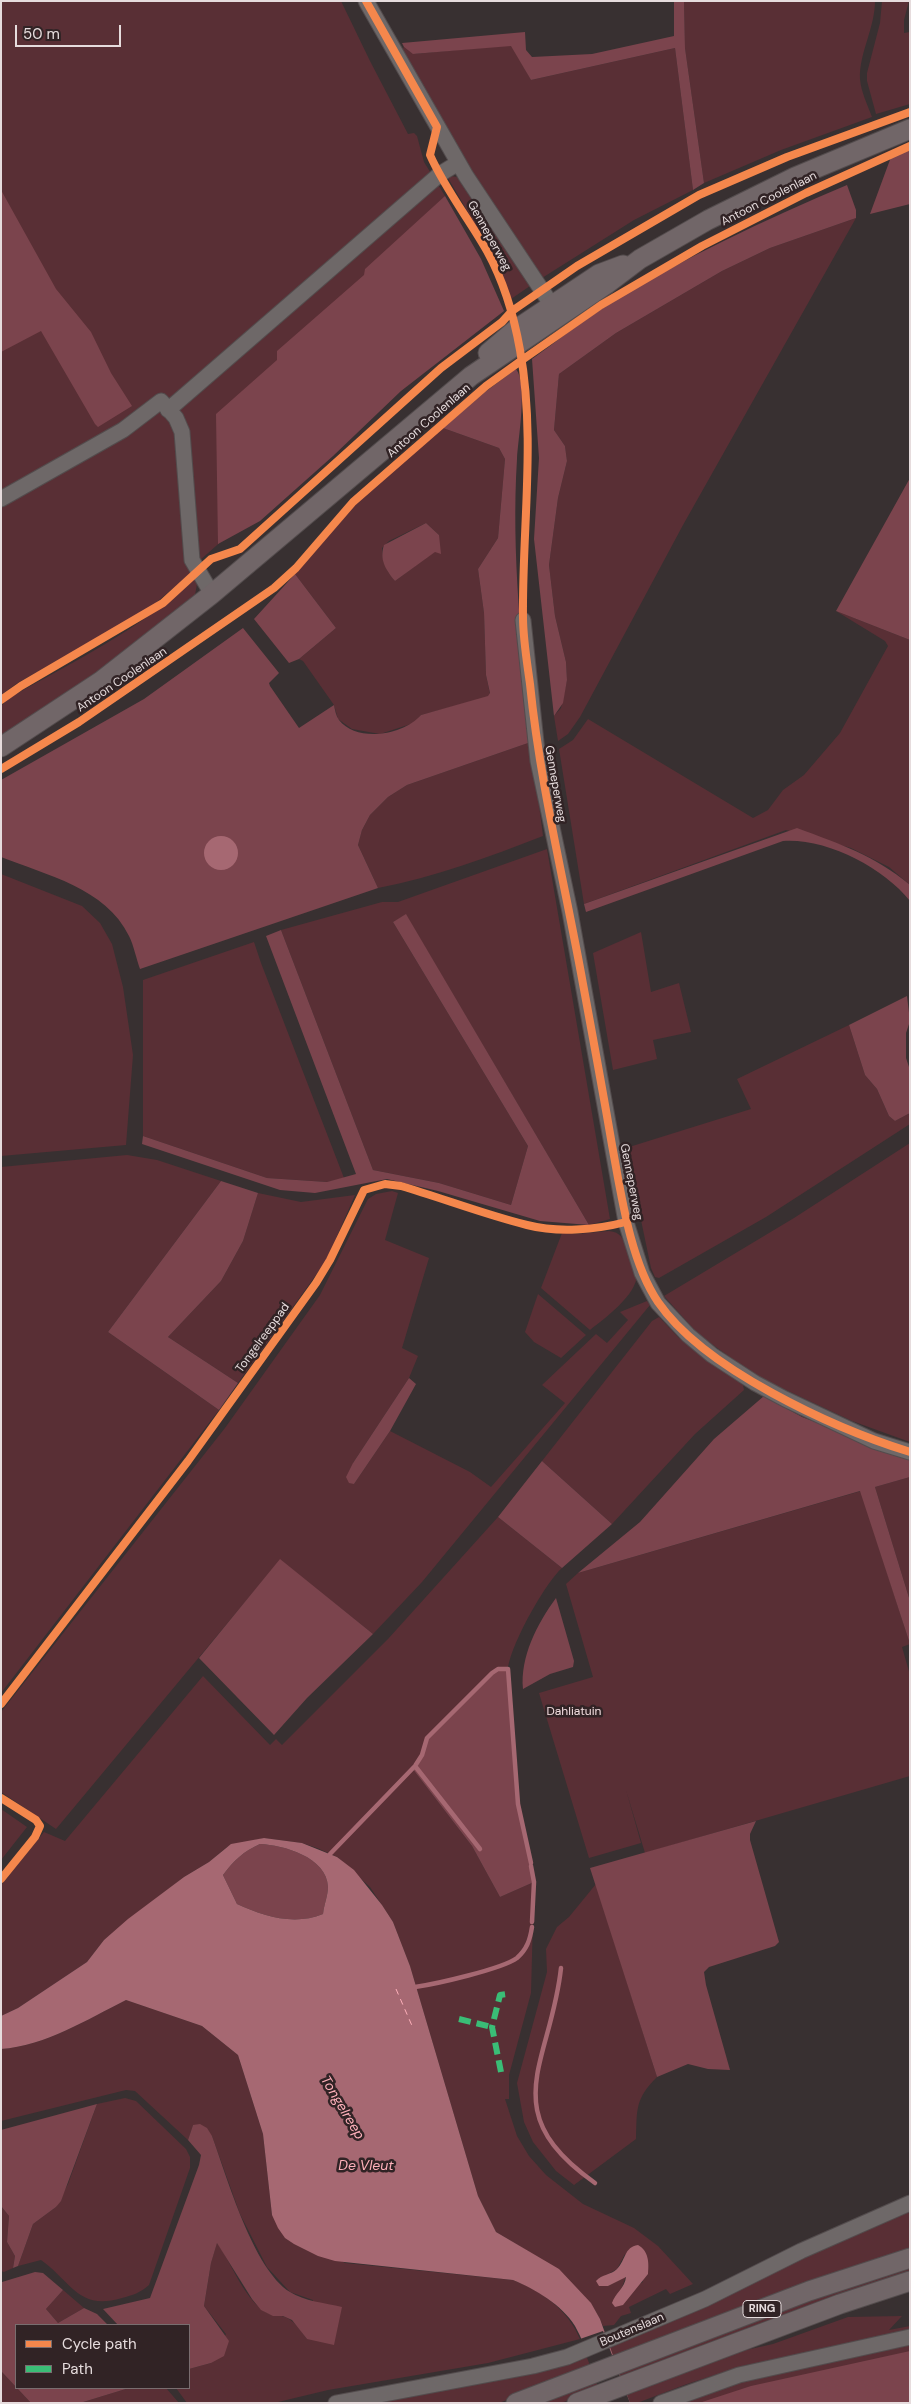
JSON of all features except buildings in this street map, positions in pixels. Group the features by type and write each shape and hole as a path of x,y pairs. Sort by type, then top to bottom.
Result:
{"main road":[{"name":"Antoon Coolenlaan","path":"1,747 101,681 212,594 471,376 555,311 708,220 795,177 910,129"},
{"name":"Boutenslaan","path":"516,2403 809,2291 910,2258"},
{"name":"RING","path":"577,2403 840,2304 910,2281"}],"street":[{"name":"Genneperweg","path":"366,1 458,163 555,311"},
{"path":"168,410 434,179 458,163"},
{"path":"1,499 123,430 161,401 176,418 182,432 192,560 212,594"},
{"name":"Genneperweg","path":"523,620 538,761 570,912 626,1222 642,1273 658,1303 688,1335 712,1355 755,1383 785,1399 874,1441 910,1452"},
{"name":"Boutenslaan","path":"336,2403 533,2366 584,2350 705,2298 793,2255 910,2203"},
{"path":"660,2403 739,2375 910,2337"}],"green space":[{"path":"1,1 341,1 408,134 414,133 417,136 424,162 445,196 373,407 190,569 191,573 152,606 16,684 1,695"},
{"path":"684,1 875,1 873,21 860,69 863,94 872,117 781,150 704,183 685,48"},
{"path":"882,1 909,1 904,20 904,33 910,32 910,104 876,114 867,81 867,73 880,23"},
{"path":"512,45 531,80 675,48 693,190 634,220 542,278 471,173 401,50 404,47 414,54"},
{"path":"451,176 457,177 530,286 511,299 488,246 448,178"},
{"path":"856,218 683,525 580,717 568,734 558,741 554,716 561,708 567,680 566,662 555,616 549,565 558,498 567,461 565,446 554,430 559,374 616,333 722,271 770,248"},
{"path":"443,428 499,448 505,459 498,538 478,569 484,613 486,675 490,694 488,697 421,715 414,723 380,734 352,729 338,719 334,705 303,661 299,659 336,628 295,574 357,502","holes":["426,523 439,535 435,551 395,581 385,566 382,548 389,541"]},
{"path":"194,579 197,584 195,595 103,670 1,738 1,706 9,698 106,644 152,614"},
{"path":"836,611 910,640 910,885 889,867 851,848 786,830 584,904 559,749 573,740 588,719 753,818 768,810 783,790 804,775 840,733 888,646 885,641"},
{"path":"531,742 543,836 441,872 378,888 358,845 362,830 370,815 388,797 407,785"},
{"path":"547,849 610,1219 589,1225 406,915 393,922 528,1146 511,1205 439,1183 373,1170 281,930 382,902 398,902"},
{"path":"1,874 82,906 100,923 112,944 123,987 133,1055 126,1145 1,1156"},
{"path":"641,932 651,992 679,983 691,1032 653,1040 657,1059 613,1070 593,953"},
{"path":"254,942 344,1178 328,1182 267,1178 143,1136 143,980"},
{"path":"849,1025 865,1075 877,1089 889,1116 895,1121 910,1113 910,1124 766,1217 659,1278 655,1277 651,1268 626,1148 751,1109 737,1079"},
{"path":"910,1143 910,1442 852,1421 756,1376 698,1334 664,1296 794,1218"},
{"path":"127,1155 157,1160 221,1181 108,1332 219,1410 1,1693 1,1167"},
{"path":"392,1191 398,1193 385,1240 429,1258 402,1348 418,1356 409,1378 353,1463 354,1484 390,1431 470,1472 491,1487 565,1403 542,1385 596,1334 607,1343 628,1320 620,1312 647,1301 650,1305 422,1582 373,1634 280,1560 56,1829 1,1792 1,1712 225,1428 320,1295 368,1199 376,1194"},
{"path":"258,1193 301,1202 355,1195 326,1261 238,1383 168,1337 221,1281 243,1241"},
{"path":"609,1231 621,1236 636,1268 636,1282 626,1298 590,1330 541,1288 562,1233 576,1234"},
{"path":"538,1294 586,1335 561,1358 534,1342 525,1332"},
{"path":"659,1317 679,1338 743,1385 744,1390 695,1434 612,1524 542,1461 652,1321"},
{"path":"910,1477 910,1601 875,1487"},
{"name":"Dahliatuin","path":"861,1491 910,1644 902,1647 910,1675 910,1776 645,1853 626,1790 641,1843 589,1858 539,1693 593,1677 566,1584 578,1573"},
{"path":"498,1517 562,1568 538,1600 529,1616 515,1646 508,1669 498,1669 427,1738 422,1755 412,1768 472,1846 500,1897 534,1882 531,1993 509,2075 509,2099 505,2099 517,2136 529,2156 546,2175 583,2204 634,2228 658,2246 693,2284 670,2294 666,2289 629,2307 631,2313 621,2316 614,2325 603,2326 586,2298 572,2285 557,2272 496,2232 478,2196 410,1966 393,1922 370,1887 337,1857 302,1843 264,1838 227,1847 209,1862 184,1877 104,1940 87,1962 18,2008 1,2016 1,1885 44,1832 65,1841 203,1676 270,1745 276,1739 282,1745 388,1639","holes":["625,2254 643,2282 614,2298 621,2290 626,2276 608,2286 608,2274 617,2269"]},
{"path":"1,1809 27,1827 1,1860"},
{"path":"596,1884 657,2077 641,2098 637,2112 636,2139 574,2185 556,2171 533,2142 524,2122 517,2083 547,1972 546,1949 557,1927 569,1917"},
{"path":"126,2000 202,2026 238,2055 263,2134 272,2215 345,2263 513,2280 544,2296 561,2310 569,2319 580,2339 488,2363 328,2390 274,2403 187,2403 177,2389 190,2389 190,2369 211,2363 226,2334 204,2306 211,2263 217,2242 253,2301 266,2312 292,2321 307,2339 313,2300 290,2292 267,2267 240,2214 212,2136 193,2125 188,2140 135,2091 126,2090 1,2121 1,2049 34,2043 81,2023"},
{"path":"125,2098 136,2101 186,2149 190,2157 190,2168 149,2285 133,2295 107,2301 95,2301 77,2292 41,2260 18,2266 33,2224 56,2207 68,2184 97,2104"},
{"path":"1,2206 9,2216 7,2242 15,2256 13,2268 4,2272 1,2271"},
{"path":"910,2210 910,2252 609,2360 499,2403 374,2403 516,2377 706,2303"},
{"path":"910,2265 910,2275 561,2403 535,2403 698,2339"},
{"path":"63,2290 84,2308 58,2323 46,2309"},
{"path":"902,2316 889,2330 910,2326 910,2403 669,2403 749,2364 687,2384 637,2403 596,2403 715,2357 773,2344 848,2317"},
{"path":"1,2371 15,2386 15,2389 18,2389 31,2403 1,2403"},
{"path":"126,2389 167,2389 179,2403 80,2403"}],"shaded area":[{"path":"674,1 684,1 685,48 704,183 693,190 675,48 531,80 511,46 413,54 402,43 525,32 526,50 532,57 592,54 674,36"},
{"path":"910,150 910,204 870,214 891,157"},
{"path":"847,185 856,210 856,218 770,248 722,271 616,333 559,374 554,430 565,446 567,461 558,498 549,565 555,616 566,662 567,680 563,703 554,716 534,539 539,458 532,359 578,325 635,288 755,226"},
{"path":"1,190 56,289 91,332 111,373 132,406 98,427 41,331 1,352"},
{"path":"445,196 481,259 504,311 401,391 333,456 260,521 218,544 216,414 277,360 277,351 364,275 365,269"},
{"path":"516,369 520,376 522,399 517,459 516,566 531,742 407,785 388,797 370,815 362,830 358,845 378,888 140,969 129,936 119,920 106,906 73,885 1,857 1,780 144,699 243,628 279,673 269,683 270,686 299,728 334,705 339,720 347,727 357,732 380,734 404,727 421,715 488,696 490,693 486,675 484,613 478,569 498,538 505,459 499,448 443,428 485,392"},
{"path":"910,478 910,640 836,611"},
{"path":"426,523 439,535 441,554 435,552 395,581 384,564 382,555 384,545"},
{"path":"295,574 336,628 299,659 289,663 254,619"},
{"path":"797,828 856,851 897,875 910,885 910,901 885,877 852,857 817,844 783,841 586,912 584,904"},
{"path":"406,914 589,1225 540,1221 438,1191 387,1179 315,1193 280,1190 142,1144 143,1136 267,1178 327,1182 356,1174 266,936 281,930 373,1170 439,1183 511,1205 528,1146 393,922"},
{"path":"907,996 910,1021 906,1033 906,1058 910,1070 910,1113 895,1121 889,1116 877,1089 865,1075 849,1025"},
{"path":"221,1181 258,1193 243,1241 221,1281 168,1337 238,1383 219,1410 108,1332"},
{"path":"409,1378 416,1384 390,1431 354,1484 349,1483 346,1477 353,1463"},
{"path":"764,1396 802,1417 910,1458 910,1477 875,1487 910,1601 910,1644 860,1491 578,1573 640,1522 714,1439"},
{"path":"542,1461 612,1524 562,1568 498,1517"},
{"path":"280,1559 373,1634 307,1698 274,1735 199,1658"},
{"path":"556,1598 574,1661 573,1667 550,1674 523,1689 524,1665 531,1641 542,1619"},
{"path":"498,1669 508,1669 518,1804 534,1882 500,1897 472,1846 412,1768 422,1755 427,1738"},
{"path":"756,1821 750,1834 750,1840 779,1942 775,1946 709,1967 704,1972 730,2070 708,2069 688,2064 657,2077 590,1868"},
{"path":"260,1844 291,1850 312,1860 320,1868 326,1877 328,1887 323,1914 301,1919 279,1918 268,1916 237,1904 223,1875 239,1857"},
{"path":"97,2104 61,2201 33,2224 18,2266 13,2268 15,2256 7,2242 9,2216 1,2206 1,2130"},
{"path":"200,2124 207,2128 212,2136 243,2221 264,2264 277,2280 290,2292 302,2298 342,2307 334,2345 307,2339 292,2320 283,2316 273,2316 261,2310 217,2243 211,2263 204,2306 229,2341 224,2356 211,2363 190,2369 190,2324 117,2324 103,2309 150,2298 199,2165 201,2155 188,2140 193,2125"},
{"path":"35,2272 43,2273 63,2290 46,2309 58,2323 84,2308 97,2314 107,2324 15,2324 15,2386 1,2371 2,2282"},
{"path":"910,2351 910,2403 699,2403 751,2386"},
{"path":"18,2389 126,2389 80,2403 31,2403"}],"water":[{"path":"221,836 233,841 238,853 233,865 221,870 209,865 204,853 209,841"},
{"name":"De Vleut","path":"264,1838 302,1843 337,1857 354,1870 382,1905 393,1922 410,1966 478,2196 496,2232 559,2269 591,2303 600,2319 630,2403 604,2403 588,2354 570,2318 539,2293 513,2280 335,2261 318,2256 285,2238 272,2215 263,2134 238,2055 202,2026 126,2000 50,2037 34,2043 1,2049 1,2016 18,2008 87,1962 104,1940 128,1919 184,1877 209,1862 231,1844","holes":["260,1844 291,1850 312,1860 320,1868 326,1877 328,1887 323,1914 312,1918 279,1918 268,1916 237,1904 223,1875 244,1853"]},
{"path":"638,2245 646,2254 648,2274 623,2305 615,2307 612,2303 624,2284 626,2277 608,2286 599,2286 596,2281 617,2269 630,2248"}],"pier":[{"path":"603,2331 630,2403 604,2403 580,2339"}],"waterway":[{"path":"330,1854 415,1766 422,1755 427,1738 492,1673 498,1669 508,1669 518,1804 531,1863"},
{"path":"415,1766 480,1849"},
{"path":"531,1866 534,1882 532,1922"},
{"path":"415,1987 468,1976 498,1967 517,1958 526,1948 532,1927"},
{"path":"561,1968 555,2002 540,2059 536,2084 537,2108 545,2132 564,2157 595,2183"}],"ferry route":[{"path":"396,1989 413,2028"}],"marked path":[{"path":"501,2072 492,2027 500,1995 507,1994"},
{"path":"459,2019 492,2027"}],"cycle path":[{"path":"366,1 437,127 430,155 493,263 508,299 518,337 525,383 528,450 523,625 534,722 546,797 583,984 619,1184 628,1226 640,1267 658,1302 679,1327 706,1350 738,1373 809,1412 845,1428 910,1452"},
{"path":"1,700 21,686 163,603 211,559 240,549 441,368 502,322 512,311 577,266 699,195 787,157 910,112"},
{"path":"1,769 79,722 274,588 296,568 353,502 486,386 601,305 702,246 806,193 910,146"},
{"name":"Tongelreeppad","path":"1,1704 188,1461 316,1283 330,1260 364,1190 385,1184 401,1186 511,1221 551,1229 589,1229 626,1222"},
{"path":"1,1798 36,1820 40,1826 35,1837 1,1879"}],"water label":[{"name":"Tongelreep","path":"342,2108"}]}
